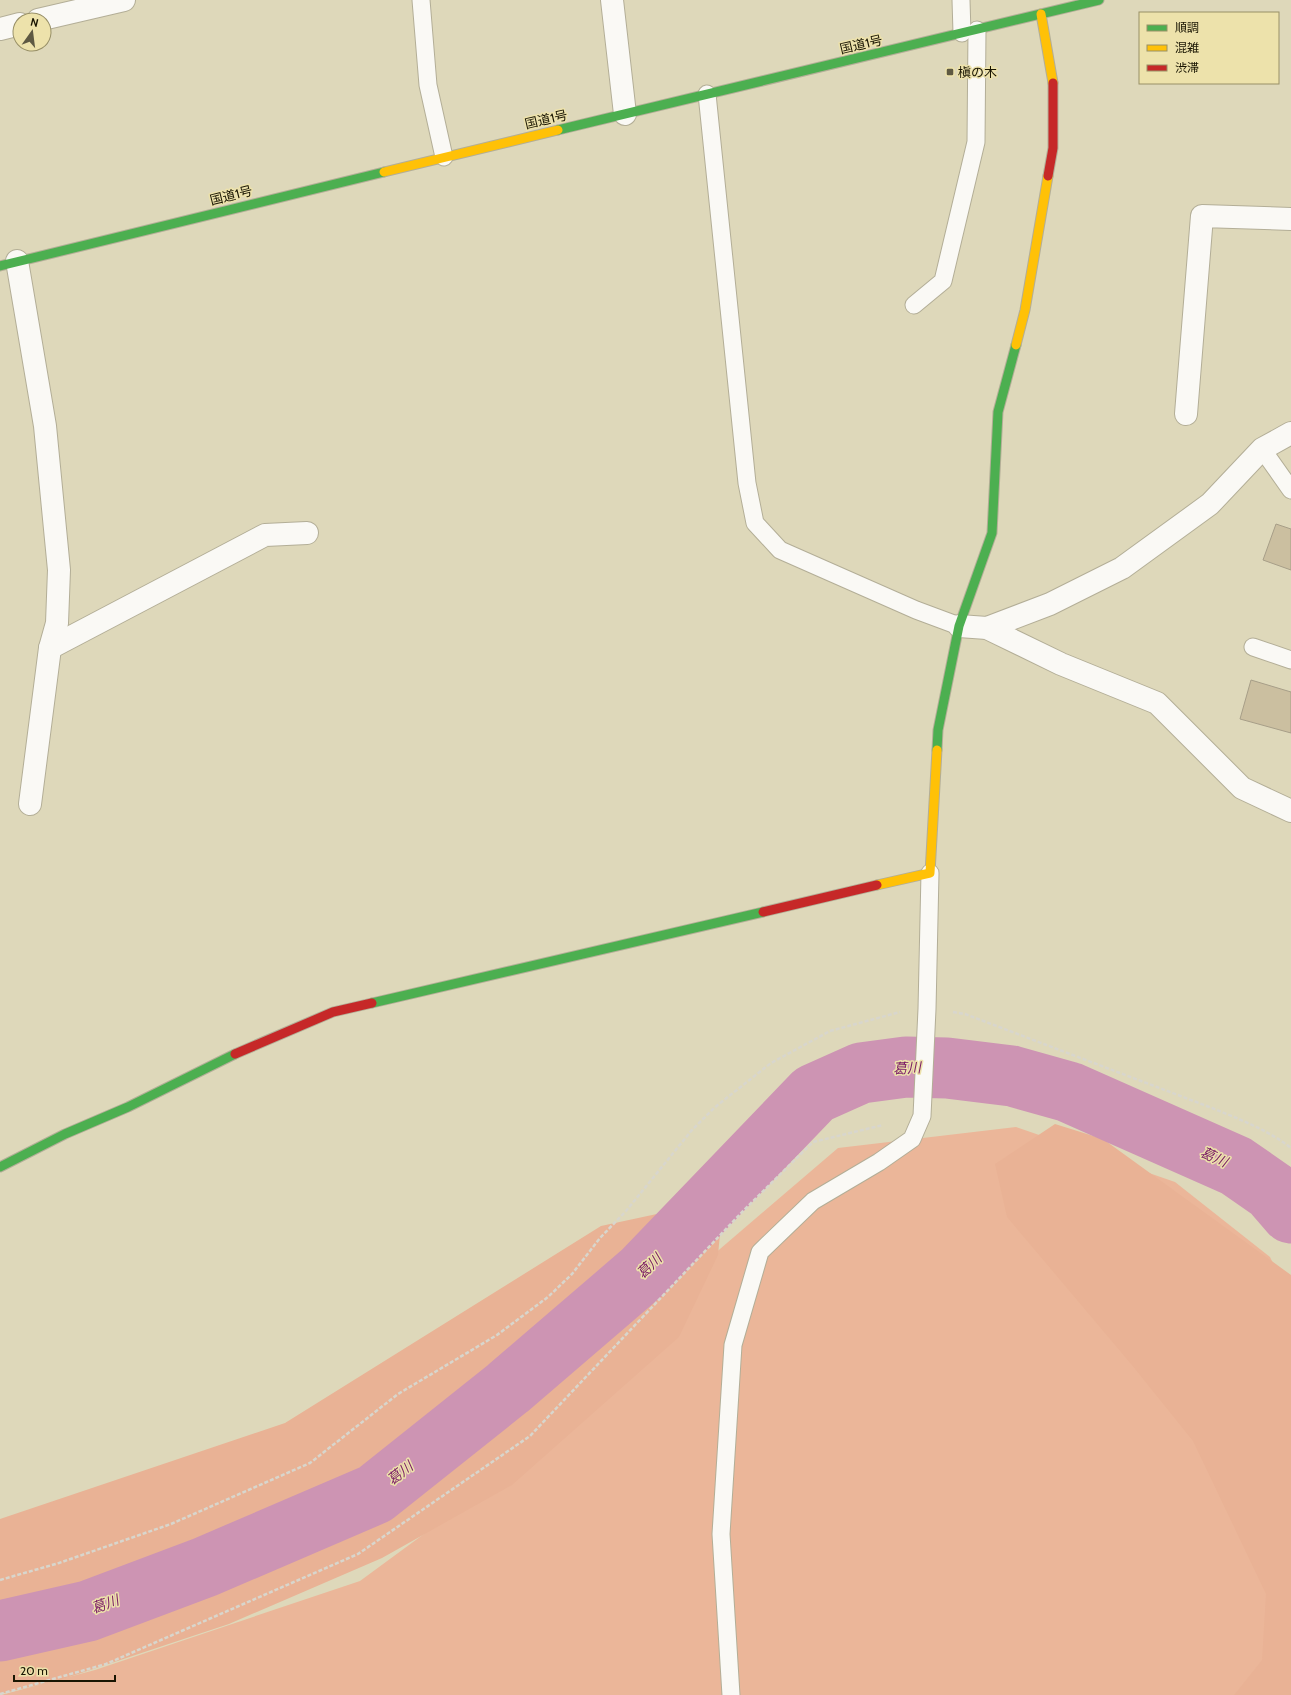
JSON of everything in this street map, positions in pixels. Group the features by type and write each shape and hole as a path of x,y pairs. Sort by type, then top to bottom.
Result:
{"main road":[{"name":"国道1号","path":"8,264 444,156 970,32 1099,0"},
{"path":"0,1167 65,1134 128,1107 240,1052 333,1012 930,872 938,730 959,626 992,533 998,412 1026,310 1053,148 1054,84 1041,14"}],"street":[{"path":"52,17 124,0"},
{"path":"612,0 625,114"},
{"path":"0,29 12,26"},
{"path":"1186,414 1202,216 1291,219"},
{"path":"8,264 45,426 59,570 57,623 50,648 30,804"},
{"path":"987,628 1050,604 1122,568 1210,504 1262,449 1291,433"},
{"path":"50,648 265,535 307,533"},
{"path":"959,626 987,628 1061,664 1157,704 1242,788 1291,811"}],"lane":[{"path":"421,0 428,85 444,156"},
{"path":"914,304 943,281 976,142 970,32 961,0"},
{"path":"707,94 747,483 755,523 780,550 916,610 959,626"},
{"path":"1262,449 1291,490"},
{"path":"1253,647 1291,660"},
{"path":"731,1695 721,1534 733,1344 760,1252 813,1201 879,1162 912,1139 922,1114 927,1010 930,872"}],"path":[{"path":"0,1580 59,1563 170,1524 310,1463 398,1394 496,1335 548,1297 572,1274 600,1238 626,1211 692,1130 714,1108 771,1063 830,1031 896,1012 927,1010 965,1014 1212,1108 1248,1123 1291,1148"},
{"path":"0,1694 106,1664 358,1554 530,1436 743,1211 813,1142 922,1114"}],"shaded area":[{"path":"1055,1124 1103,1139 1291,1275 1291,1695 1234,1695 1262,1660 1266,1594 1193,1441 1131,1364 1007,1217 995,1164"},
{"path":"1016,1127 1175,1182 1270,1257 1291,1300 1291,1695 1,1695 95,1670 360,1581 541,1448 692,1273 838,1148"},
{"path":"680,1209 722,1213 718,1255 679,1337 512,1485 382,1558 229,1624 60,1680 0,1694 0,1519 285,1423 601,1226"}],"building":[{"path":"1276,524 1291,529 1291,570 1263,560"},
{"path":"1251,680 1291,692 1291,733 1240,719"}],"waterway":[{"name":"葛川","path":"0,1631 88,1611 205,1567 375,1494 508,1388 643,1272 814,1094 861,1073 906,1067 947,1068 1012,1076 1069,1092 1236,1166 1272,1191 1291,1213"}],"traffic: fast":[{"path":"558,130 1099,0"},
{"path":"0,266 384,172"},
{"path":"937,750 938,730 959,626 992,533 998,412 1016,345"},
{"path":"372,1003 763,912"},
{"path":"0,1167 65,1134 128,1107 235,1054"}],"traffic: slow":[{"path":"1041,14 1053,83"},
{"path":"384,172 558,130"},
{"path":"1016,345 1025,310 1048,176"},
{"path":"877,885 930,873 937,750"}],"traffic: jam":[{"path":"1048,176 1053,148 1053,83"},
{"path":"763,912 877,885"},
{"path":"235,1054 333,1012 372,1003"}],"place":[{"name":"槇の木","path":"950,72"}]}
